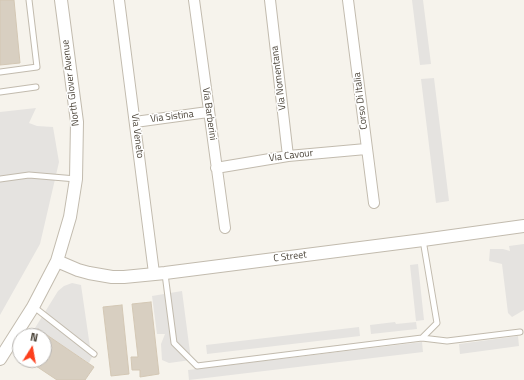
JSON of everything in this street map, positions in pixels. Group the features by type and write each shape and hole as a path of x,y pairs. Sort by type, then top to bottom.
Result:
{"street":[{"name":"North Glover Avenue","path":"0,359 33,306 57,261 70,217 76,179 76,122 61,0"},
{"name":"Via Veneto","path":"119,0 135,122 159,273"},
{"name":"Via Barberini","path":"194,0 208,112 225,228"},
{"name":"Via Nomentana","path":"270,0 288,156"},
{"name":"Corso Di Italia","path":"348,0 366,150 374,203"},
{"name":"Via Sistina","path":"135,122 208,112"},
{"name":"Via Cavour","path":"216,168 288,156 366,150"},
{"name":"C Street","path":"57,261 78,270 101,276 124,276 159,273 524,226"}],"lane":[{"path":"0,72 37,67 29,0"},
{"path":"0,92 36,87"},
{"path":"0,179 30,175 76,179"},
{"path":"422,338 437,323 423,240"},
{"path":"159,273 174,343 197,366 422,338 447,341 520,332"},
{"path":"33,306 94,354"}],"shaded area":[{"path":"412,0 423,0 431,64 420,65"},
{"path":"434,78 449,201 436,203 421,79"},
{"path":"36,108 29,123 37,126 53,127 59,162 40,244 0,315 0,112"},
{"path":"524,244 524,310 512,317 508,313 502,264 489,261 490,249 503,249 510,251 509,246"},
{"path":"418,264 424,320 416,321 410,265"},
{"path":"72,283 81,285 90,347 95,351 89,363 52,339 52,328 35,328 58,291 64,286"},
{"path":"182,291 191,360 169,363 162,360 161,344 165,334 157,334 152,296"},
{"path":"395,322 396,324 416,322 417,329 371,334 370,325"},
{"path":"359,327 360,336 207,354 206,345"},
{"path":"518,336 519,346 460,354 459,344"},
{"path":"422,342 423,352 189,380 188,370"}],"building":[{"path":"0,0 14,0 20,63 0,65"},
{"path":"151,302 159,374 140,377 140,370 132,370 131,357 138,357 132,304"},
{"path":"122,305 129,374 111,376 103,307"},
{"path":"52,338 94,367 85,380 57,380 39,368 52,368"}]}
